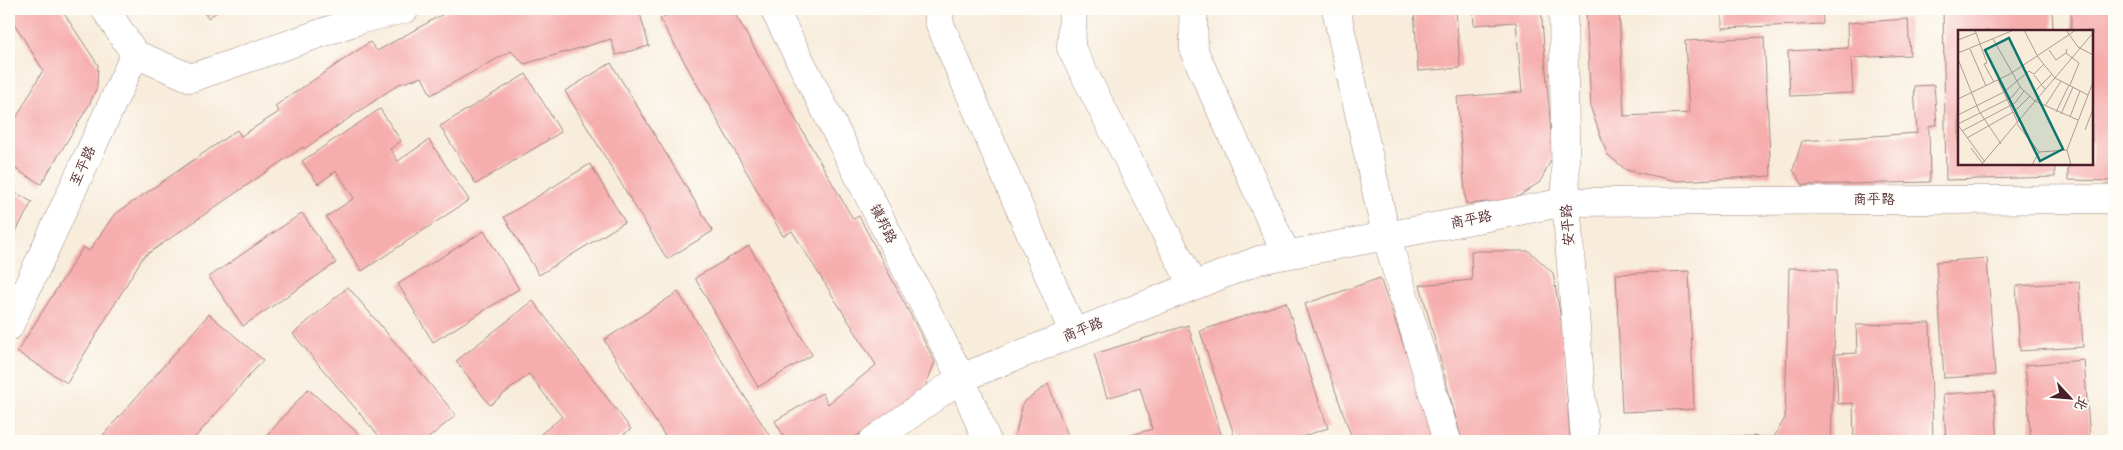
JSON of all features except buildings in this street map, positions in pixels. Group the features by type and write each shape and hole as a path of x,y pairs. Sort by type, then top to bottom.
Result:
{"street":[{"path":"105,9 135,54 191,78 362,19 405,9"},
{"name":"镇邦路","path":"774,9 961,378 987,441"},
{"path":"939,9 939,22 1074,334"},
{"path":"1073,9 1071,48 1193,286"},
{"path":"1193,9 1194,51 1286,254"},
{"path":"1336,9 1386,235 1447,441"},
{"name":"安平路","path":"1563,9 1566,202 1585,441"},
{"name":"至平路","path":"9,327 135,54"},
{"name":"商平路","path":"873,441 961,378 1259,260 1286,254 1566,202 2114,199"}]}
